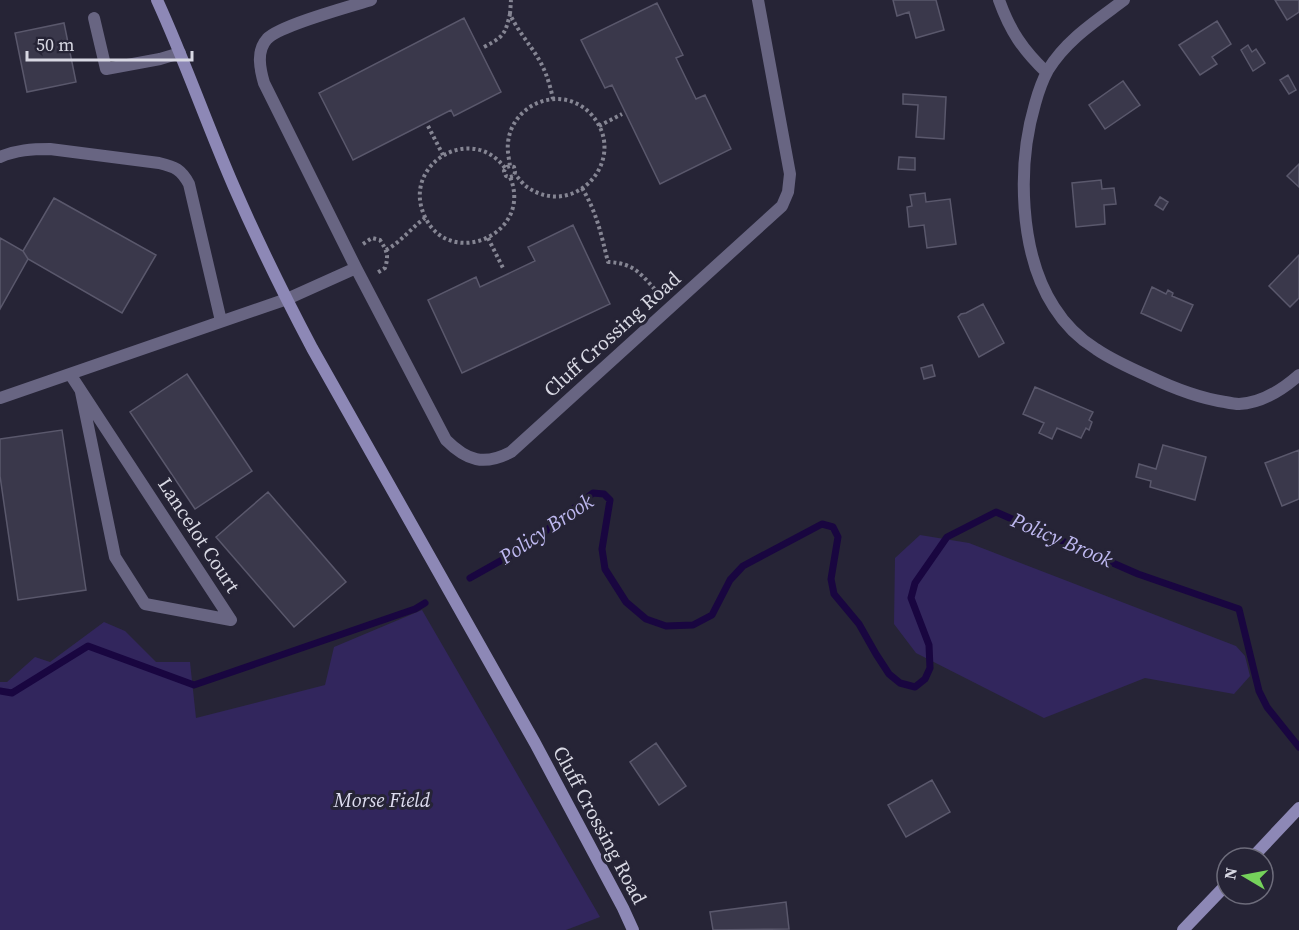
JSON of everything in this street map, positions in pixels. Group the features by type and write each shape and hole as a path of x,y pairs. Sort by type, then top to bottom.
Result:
{"street":[{"name":"Cluff Crossing Road","path":"157,0 233,185 259,243 312,348 534,743 633,930"},
{"name":"Cluff Crossing Road","path":"371,0 279,31 267,38 260,50 260,67 264,83 356,268 446,440 458,452 470,458 486,460 500,458 511,452 782,206 788,192 789,174 758,0"},
{"path":"999,0 1006,20 1018,42 1047,72"},
{"path":"1124,0 1062,50 1047,72 1031,116 1026,147 1024,196 1033,261 1041,284 1055,309 1072,329 1094,348 1117,363 1192,395 1238,404 1264,399 1299,375"},
{"path":"94,18 106,69 180,53"},
{"path":"0,157 11,152 50,149 174,166 183,173 189,184 221,321"},
{"path":"0,398 287,299 356,268"},
{"name":"Lancelot Court","path":"70,374 231,620 145,604 115,557 81,392"},
{"path":"1263,846 1299,808"},
{"path":"1183,930 1215,897"}],"path":[{"path":"484,47 505,33 511,0"},
{"path":"510,14 539,59 554,99"},
{"path":"599,126 587,110 574,102 554,99 544,100 530,106 518,116 510,130 507,145 508,167 505,175 510,177 514,187 514,202 510,216 501,228 488,238 461,243 446,238 434,230 425,218 420,202 421,186 427,170 438,158 453,150 469,148 485,151 508,167 515,169 515,174 526,187 542,195 558,197 575,193 589,184 599,170 604,154 604,137 599,126"},
{"path":"599,126 622,114"},
{"path":"428,126 443,155"},
{"path":"510,177 515,174"},
{"path":"582,188 592,205 608,262 626,264 640,273 648,282"},
{"path":"386,250 398,243 425,218"},
{"path":"363,244 372,238 380,240 386,250 388,259 385,268 377,273"},
{"path":"488,238 504,270"}],"green space":[{"path":"920,535 969,543 1236,646 1245,656 1250,676 1234,694 1145,678 1044,718 916,653 894,624 895,558"},
{"name":"Morse Field","path":"422,610 600,917 566,930 0,930 0,682 7,682 35,657 50,662 104,622 125,631 156,662 190,662 196,718 325,685 334,647"}],"building":[{"path":"893,0 936,0 944,30 916,38 909,12 897,16"},
{"path":"1275,0 1299,0 1299,12 1287,20"},
{"path":"657,3 683,55 676,58 696,99 705,95 731,149 660,184 612,85 605,88 581,40"},
{"path":"464,18 501,92 454,116 451,110 353,160 319,93"},
{"path":"1217,21 1231,44 1212,57 1217,64 1200,75 1179,45"},
{"path":"64,23 76,82 27,92 15,33"},
{"path":"1248,45 1252,52 1256,49 1265,63 1253,71 1241,50"},
{"path":"1288,75 1296,90 1289,94 1280,80"},
{"path":"1123,81 1140,105 1105,129 1089,105"},
{"path":"903,94 946,97 944,139 916,137 918,105 903,104"},
{"path":"899,157 915,158 915,170 898,169"},
{"path":"1299,164 1299,187 1287,176"},
{"path":"1101,180 1102,189 1114,188 1116,204 1104,205 1105,224 1076,227 1072,183"},
{"path":"925,193 926,202 950,199 956,244 927,248 924,225 909,227 907,207 912,206 910,195"},
{"path":"1160,197 1168,202 1163,210 1155,205"},
{"path":"54,198 156,255 122,313 28,259 23,251"},
{"path":"573,225 610,304 462,373 428,300 476,277 480,287 535,261 528,247"},
{"path":"0,238 23,251 28,259 0,309"},
{"path":"1299,255 1299,298 1290,307 1269,286"},
{"path":"1152,287 1166,294 1168,290 1173,293 1172,296 1193,305 1181,331 1141,313"},
{"path":"983,304 1004,343 979,357 958,317"},
{"path":"932,365 935,376 924,379 921,368"},
{"path":"187,374 252,471 195,509 130,412"},
{"path":"1035,387 1093,412 1089,420 1092,422 1089,430 1086,428 1081,438 1057,428 1052,439 1039,433 1044,423 1023,414"},
{"path":"62,430 86,590 18,600 0,476 0,439"},
{"path":"1163,445 1206,457 1195,500 1150,487 1151,481 1136,477 1139,464 1156,469"},
{"path":"1299,450 1299,499 1282,506 1265,463"},
{"path":"268,492 346,582 294,627 216,537"},
{"path":"656,743 686,786 659,805 630,762"},
{"path":"932,780 950,812 906,837 888,805"},
{"path":"786,902 789,929 713,930 710,912"}],"waterway":[{"name":"Policy Brook","path":"470,578 527,546 593,493 604,494 610,500 602,549 605,569 626,602 646,619 666,626 693,625 712,615 730,580 743,566 822,524 833,527 838,537 831,579 834,594 859,624 889,674 900,683 915,687 925,679 930,668 929,645 911,598 915,583 947,537 996,512 1138,574 1239,609 1259,691 1267,707 1299,747"},
{"name":"Policy Brook","path":"0,691 12,693 88,646 194,685 415,609 425,603"}]}
